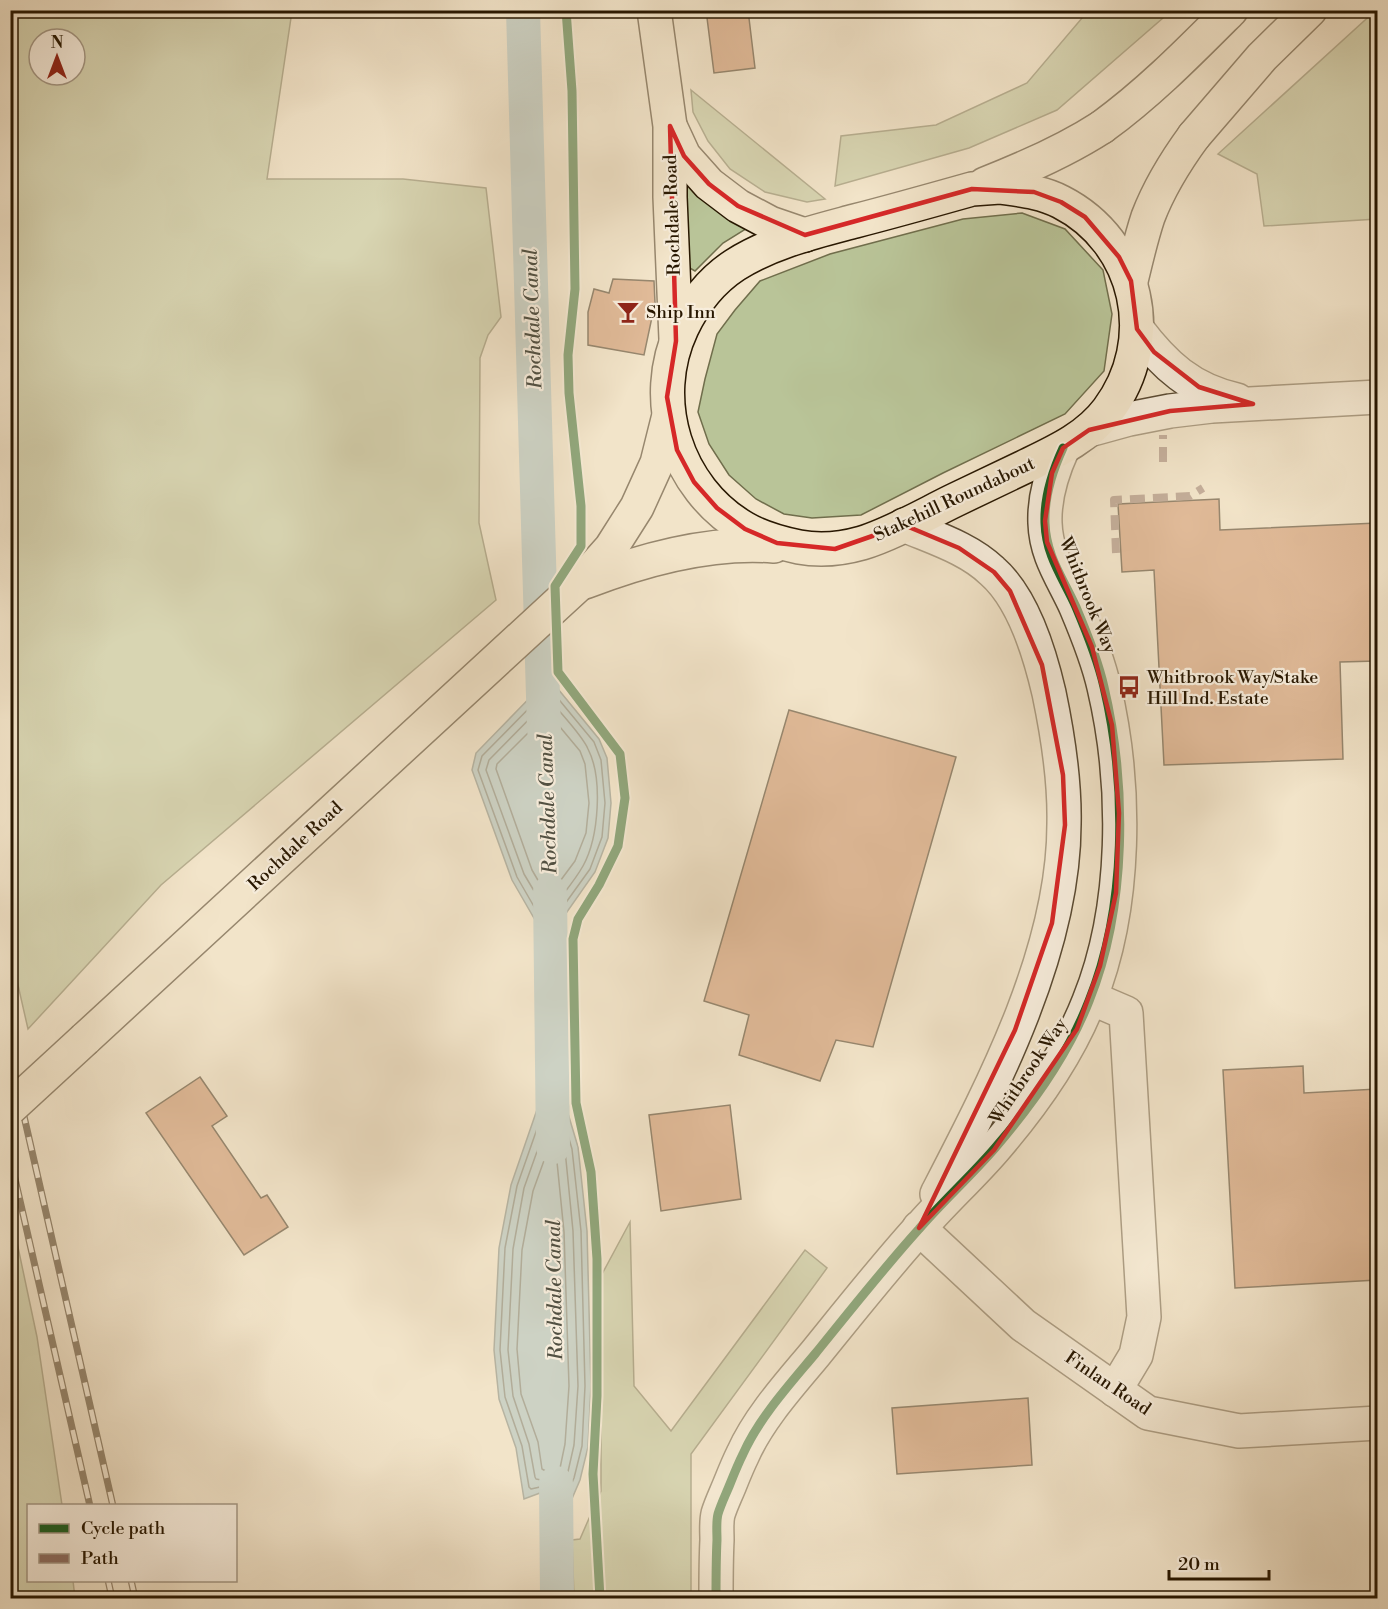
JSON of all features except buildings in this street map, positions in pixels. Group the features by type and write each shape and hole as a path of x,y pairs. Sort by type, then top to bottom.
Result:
{"main road":[{"name":"Rochdale Road","path":"654,10 670,126 670,197 676,341"},
{"path":"972,189 1042,161 1102,127 1161,78 1231,10"},
{"path":"1131,280 1148,218 1166,177 1194,136 1262,57 1310,10"},
{"name":"Rochdale Road","path":"670,126 684,156 709,184 738,206 770,223 805,235"},
{"name":"Stakehill Roundabout","path":"1000,187 1034,192 1061,202 1086,217 1104,236 1119,257 1131,280 1137,329 1132,361 1122,388 1107,411 1089,430 1063,448 864,542 835,549 812,549 777,543 745,529 717,508 694,482 677,450 668,417 668,371 676,341 690,311 712,284 734,266 763,250 805,235 972,189 1000,187"},
{"name":"Rochdale Road","path":"10,1108 579,584 611,548 637,507 657,463 668,417"},
{"name":"Rochdale Road","path":"579,584 623,567 669,554 765,545 812,549"}],"street":[{"path":"1137,329 1154,352 1178,373 1199,387 1225,398 1253,404"},
{"path":"1089,430 1170,411 1212,406 1377,397"},
{"name":"Whitbrook Way","path":"716,1599 718,1516 744,1451 772,1406 919,1228 994,1150 1025,1111 1050,1075 1077,1029 1091,998 1109,932 1116,893 1119,856 1118,771 1112,725 1098,666 1075,605 1053,562 1047,542 1046,498 1052,473 1063,448"},
{"name":"Whitbrook Way","path":"904,525 977,558 994,572 1010,591 1028,627 1042,665 1054,717 1063,775 1065,825 1052,923 1037,972 1015,1030 973,1125 919,1228"},
{"path":"1091,998 1126,1013 1144,1317 1136,1355 1115,1390"},
{"name":"Finlan Road","path":"919,1228 1023,1325 1148,1413 1239,1431 1377,1423"}],"highlighted area":[{"path":"670,126 684,156 709,184 738,206 805,235 972,189 1034,192 1061,202 1085,217 1119,257 1131,281 1137,329 1154,352 1199,387 1253,404 1170,411 1089,430 1063,448 1052,473 1045,521 1047,542 1092,647 1112,725 1119,813 1116,893 1100,966 1077,1029 994,1150 919,1228 1015,1030 1052,923 1065,825 1063,775 1042,665 1010,591 994,572 959,548 904,525 835,549 777,543 745,529 717,508 694,482 677,450 667,397 676,341"}],"green space":[{"path":"10,11 292,11 267,179 403,179 486,188 501,317 488,335 480,358 479,523 496,600 161,885 28,1029 10,950"},
{"path":"1088,11 1171,11 1057,110 969,148 835,186 841,136 936,125 1027,83"},
{"path":"1375,11 1378,11 1377,219 1264,226 1257,174 1218,154"},
{"path":"691,90 825,199 807,202 765,192 730,169 708,141 693,112"},
{"path":"687,179 749,227 723,243 695,271 688,267 683,187"},
{"path":"1022,213 1065,229 1103,270 1112,314 1104,371 1065,414 861,515 812,518 784,514 756,499 729,475 709,444 698,412 717,334 760,281 830,254 963,219"},
{"path":"11,1214 37,1337 62,1504 27,1504 27,1582 73,1582 75,1598 11,1598"},
{"path":"630,1222 634,1386 671,1431 805,1250 827,1268 691,1454 691,1598 574,1598 572,1540 580,1539 601,1491 601,1276"}],"water":[{"path":"549,678 599,739 607,758 611,803 608,838 595,872 562,919 560,937 538,938 535,920 512,880 472,770 476,753"},
{"path":"564,1100 578,1147 587,1231 591,1386 588,1447 580,1480 571,1501 570,1529 545,1530 545,1501 540,1493 524,1499 516,1448 499,1399 494,1350 499,1248 511,1185 540,1101"}],"waterway":[{"name":"Rochdale Canal","path":"523,10 544,730"},
{"name":"Rochdale Canal","path":"550,892 553,1147"},
{"name":"Rochdale Canal","path":"556,1483 557,1598"}],"railway":[{"path":"10,1055 113,1504"},
{"path":"10,1157 90,1504"},
{"path":"108,1582 112,1598"},
{"path":"131,1582 135,1598"}],"marked path":[{"path":"1163,435 1163,462"},
{"path":"1116,553 1114,500 1190,496 1203,488"}],"cycle path":[{"path":"566,10 572,91 575,289 568,355 569,393 581,506 581,546 555,586 558,672 620,754 625,798 618,846 599,885 578,919 573,939 576,1103 591,1172 597,1259 597,1396 593,1474 600,1598"},
{"path":"716,1598 718,1514 739,1462 757,1427 785,1389 879,1275 995,1148 1035,1097 1071,1041 1089,1001 1101,965 1111,926 1117,886 1119,846 1117,764 1112,725 1099,667 1076,607 1056,566 1046,535 1047,494 1063,448"}],"place":[{"name":"Ship Inn","path":"628,312"},
{"name":"Whitbrook Way/Stake Hill Ind. Estate","path":"1129,687"}]}
